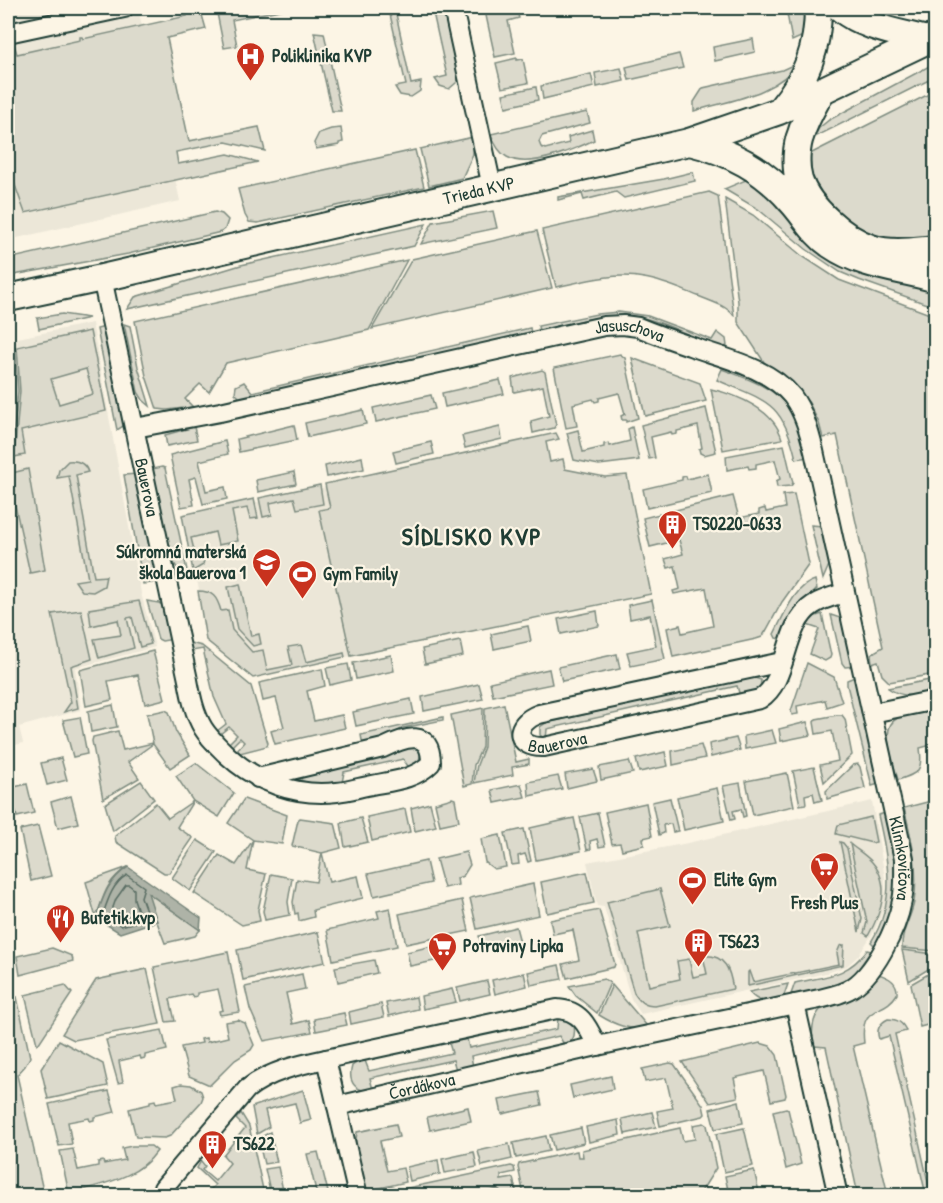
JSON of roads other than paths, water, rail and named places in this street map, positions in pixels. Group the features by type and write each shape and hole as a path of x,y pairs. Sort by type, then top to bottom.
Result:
{"street":[{"path":"8,33 124,8"},
{"path":"453,8 492,187"},
{"path":"779,111 795,92 811,61 818,8"},
{"path":"840,8 870,25 931,38"},
{"name":"Trieda KVP","path":"8,298 690,142 779,111 931,38"},
{"path":"821,92 800,134 798,178 805,193 840,231 857,242 887,251 934,253"},
{"path":"690,142 731,154 744,161 777,186 815,232 830,245 869,264 910,271 936,279"},
{"path":"910,271 934,253"},
{"name":"Bauerova","path":"102,278 195,710 203,729 244,770 258,778 295,790 336,792 410,777 424,771 431,763 431,749 424,741 413,737 399,740 383,748 258,778"},
{"name":"Jasuschova","path":"135,428 220,412 604,326 638,327 757,371 774,380 790,394 801,409 809,430 872,713"},
{"name":"Bauerova","path":"782,662 539,714 528,718 521,725 520,734 525,743 533,747 544,747 753,702 767,695 771,689 782,662 798,622 804,613 811,605 821,600 844,593"},
{"path":"872,713 936,700"},
{"name":"Klimkovičova","path":"597,1046 795,1005 840,993 859,983 867,974 883,949 898,916 904,885 904,859 872,713"},
{"path":"795,1005 838,1196"},
{"path":"163,1188 241,1096 255,1083 280,1071 557,1008 578,1015 597,1046"},
{"name":"Čordákova","path":"337,1106 597,1046"},
{"path":"326,1059 358,1196"}],"water":[{"path":"128,867 201,918 200,930 148,893 157,921 120,933 96,918 111,883"}],"place":[{"name":"Poliklinika KVP","path":"251,82"},
{"name":"TS0220-0633","path":"672,550"},
{"name":"Súkromná materská škola Bauerova 1","path":"267,588"},
{"name":"Gym Family","path":"302,600"},
{"name":"Fresh Plus","path":"825,892"},
{"name":"Elite Gym","path":"693,906"},
{"name":"Bufetik.kvp","path":"60,944"},
{"name":"TS623","path":"698,968"},
{"name":"Potraviny Lipka","path":"442,972"},
{"name":"TS622","path":"213,1170"}],"district":[{"name":"SÍDLISKO KVP","path":"472,537"}]}
